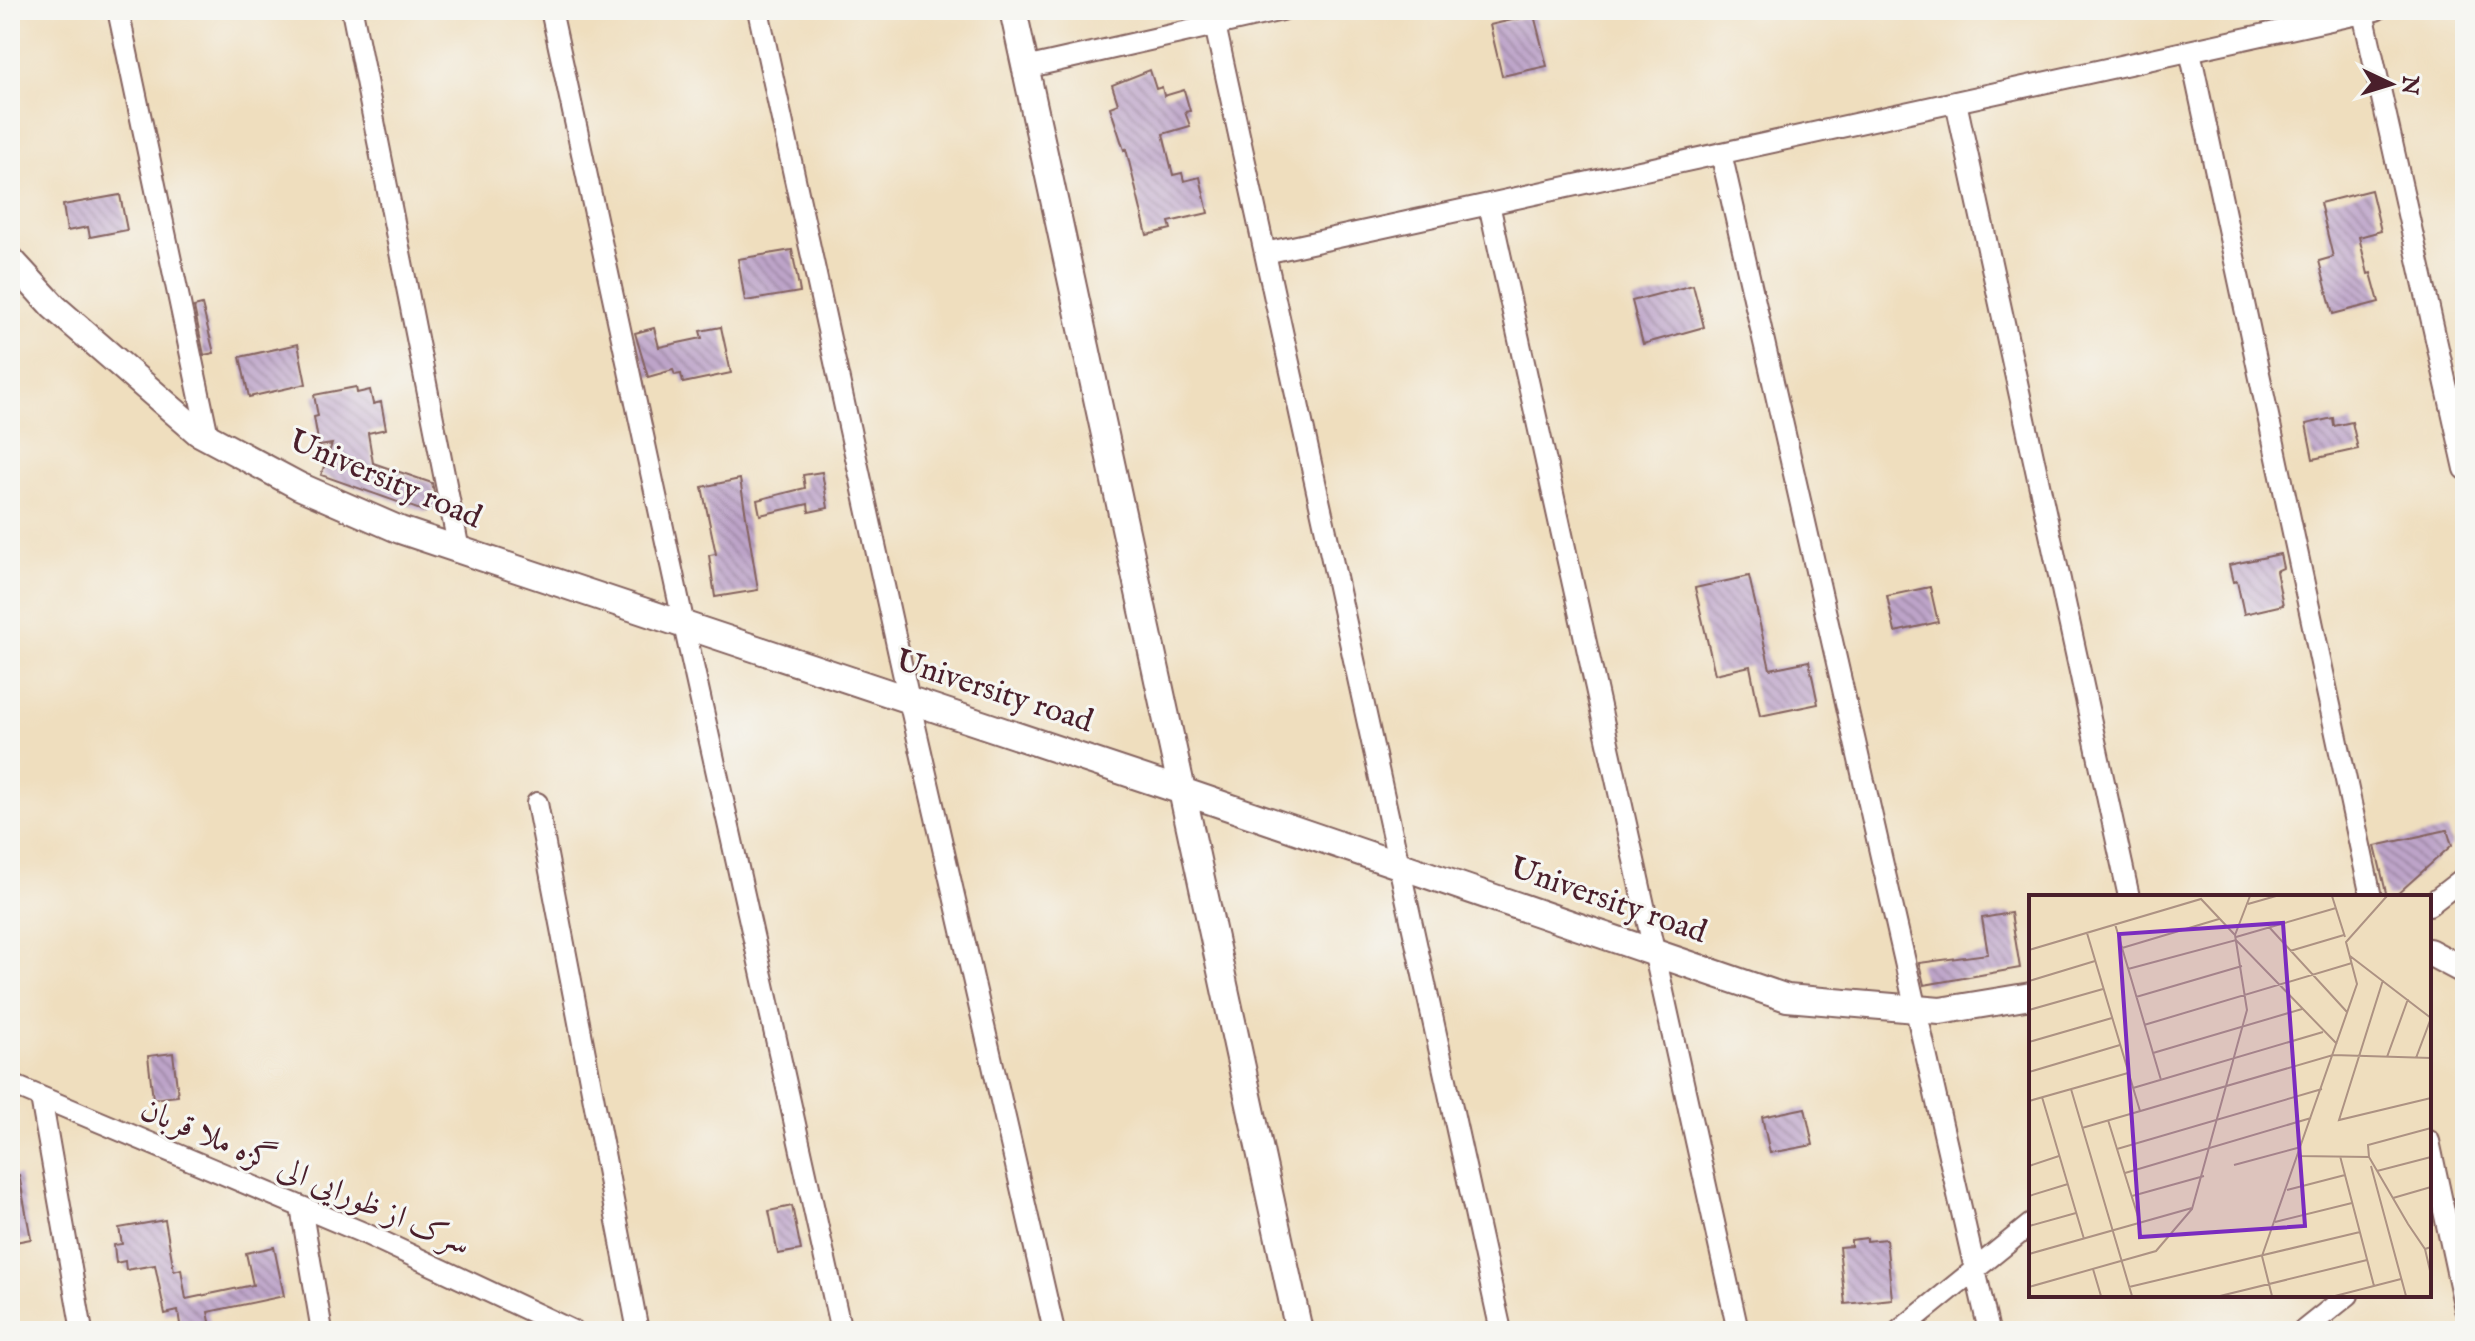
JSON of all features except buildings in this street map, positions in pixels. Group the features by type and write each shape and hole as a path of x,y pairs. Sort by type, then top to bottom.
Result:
{"street":[{"path":"118,10 208,436"},
{"path":"352,10 459,550"},
{"path":"551,10 841,1331"},
{"path":"758,10 909,700 1054,1331"},
{"path":"1013,10 1299,1331"},
{"path":"1025,68 1282,10"},
{"path":"1265,253 2370,11 2465,469"},
{"path":"1215,25 1501,1331"},
{"path":"2190,51 2371,895"},
{"path":"1956,102 2129,895"},
{"path":"1721,153 1989,1331"},
{"path":"1489,204 1738,1331"},
{"name":"University road","path":"10,259 54,307 198,432 299,486 400,530 1182,791 1787,998 1940,1011 2029,996"},
{"path":"537,803 638,1331"},
{"path":"2431,903 2465,877"},
{"path":"2431,953 2465,971"},
{"name":"سرک از ظورایی الی گزه ملا قربان","path":"10,1084 366,1234 573,1331"},
{"path":"41,1098 82,1331"},
{"path":"2431,1161 2438,1229 2465,1309"},
{"path":"301,1207 322,1331"},
{"path":"1899,1331 2029,1226"},
{"path":"2303,1331 2346,1297"}]}
